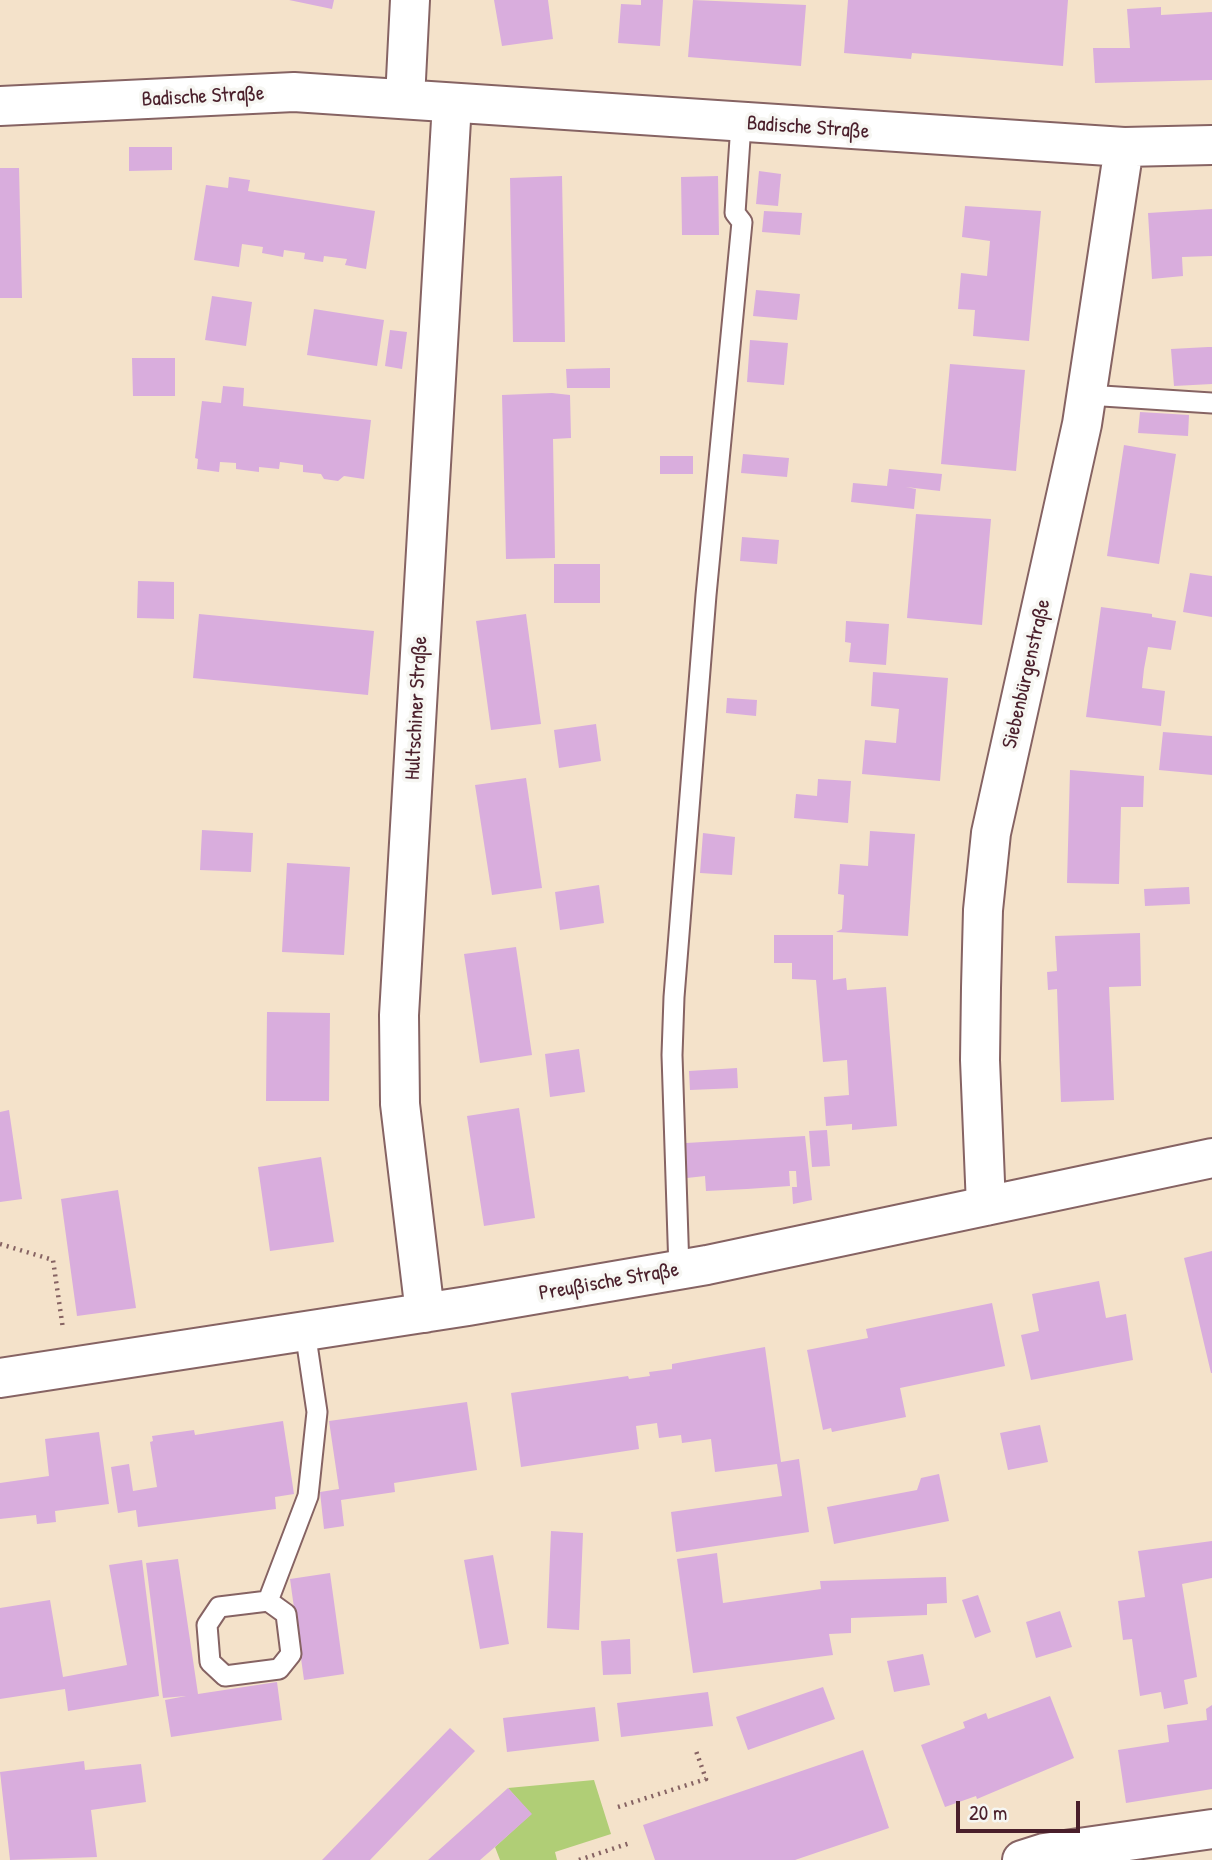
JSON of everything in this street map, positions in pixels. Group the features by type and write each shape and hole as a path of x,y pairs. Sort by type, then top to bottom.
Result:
{"street":[{"path":"405,99 410,0"},
{"name":"Badische Straße","path":"0,106 293,92 741,124 1124,147 1212,145"},
{"name":"Hultschiner Straße","path":"425,1313 400,1104 399,1015 452,103"},
{"name":"Siebenbürgenstraße","path":"986,1206 981,988 983,910 992,833 1062,524 1087,395 1124,147"},
{"name":"Preußische Straße","path":"0,1378 425,1313 679,1270 1212,1158"},
{"path":"1022,1860 1044,1853 1212,1829"}],"lane":[{"path":"679,1270 672,1055 674,997 706,595 742,222 735,213 741,124"},
{"path":"1087,395 1212,403"},
{"path":"268,1601 308,1496 317,1412 305,1331"},
{"path":"268,1601 286,1614 290,1654 279,1670 225,1676 210,1662 207,1625 219,1607 268,1601"}],"path":[{"path":"0,1244 53,1260 64,1331"},
{"path":"618,1807 706,1779 695,1748"},
{"path":"579,1860 630,1843"}],"green space":[{"path":"594,1780 611,1834 555,1852 557,1860 500,1860 495,1847 531,1814 508,1788"}],"building":[{"path":"289,0 334,0 332,9"},
{"path":"494,0 548,0 553,39 502,46"},
{"path":"641,0 663,0 660,46 618,43 621,4 641,5"},
{"path":"693,0 806,5 801,66 688,57"},
{"path":"848,0 1068,0 1063,66 912,53 911,59 844,53"},
{"path":"1161,7 1161,15 1212,12 1212,80 1095,83 1093,48 1130,48 1127,9"},
{"path":"129,147 172,147 172,170 129,171"},
{"path":"0,168 19,168 22,298 0,298"},
{"path":"759,171 781,174 778,206 756,204"},
{"path":"562,176 565,342 513,342 510,178"},
{"path":"718,176 719,235 682,235 681,177"},
{"path":"229,177 250,180 248,191 375,211 366,269 345,265 347,259 324,256 323,262 304,259 305,253 284,250 283,257 262,253 263,247 242,244 239,267 194,260 206,185 228,188"},
{"path":"965,206 1041,211 1029,341 973,336 975,310 958,309 961,273 987,276 990,241 962,237"},
{"path":"1212,209 1212,256 1182,257 1183,276 1152,279 1148,213"},
{"path":"764,211 802,213 800,235 762,232"},
{"path":"756,290 800,294 797,320 753,316"},
{"path":"212,296 252,302 246,346 205,340"},
{"path":"314,309 384,320 377,366 307,355"},
{"path":"390,330 407,332 402,369 385,366"},
{"path":"750,340 788,343 784,385 747,382"},
{"path":"1212,347 1212,384 1174,386 1171,349"},
{"path":"132,358 175,358 175,396 133,396"},
{"path":"950,364 1025,370 1016,471 941,464"},
{"path":"610,368 610,388 567,388 566,369"},
{"path":"223,386 244,388 243,406 371,420 364,479 344,476 338,481 324,479 321,474 303,472 303,465 280,462 279,469 259,467 259,472 236,469 236,463 220,462 219,472 197,469 198,459 195,458 202,401 221,403"},
{"path":"502,395 570,395 571,438 553,439 555,558 506,559"},
{"path":"1140,412 1189,415 1188,436 1138,433"},
{"path":"1124,445 1176,454 1159,564 1107,556"},
{"path":"743,454 789,458 787,477 741,473"},
{"path":"660,456 693,456 693,474 660,474"},
{"path":"889,469 942,474 940,491 906,487 916,489 914,509 851,502 853,483 887,486"},
{"path":"916,514 991,519 982,625 907,618"},
{"path":"742,537 779,540 777,564 740,561"},
{"path":"554,564 600,564 600,603 554,603"},
{"path":"1190,573 1212,576 1212,617 1183,612"},
{"path":"138,581 174,582 174,619 137,618"},
{"path":"1101,607 1152,614 1152,617 1176,621 1171,650 1148,647 1144,669 1142,688 1165,691 1161,726 1086,717"},
{"path":"199,614 374,631 368,695 193,678"},
{"path":"526,614 541,724 491,730 476,621"},
{"path":"846,621 889,624 886,665 849,662 851,643 845,642"},
{"path":"873,672 948,678 940,781 862,774 865,740 896,743 899,709 871,706"},
{"path":"727,698 757,700 756,716 726,713"},
{"path":"596,724 601,761 559,768 554,730"},
{"path":"1163,732 1212,736 1212,775 1159,770"},
{"path":"1070,770 1144,776 1143,807 1121,807 1119,884 1067,883"},
{"path":"526,778 542,888 492,895 475,785"},
{"path":"818,779 851,781 848,823 794,818 796,794 817,796"},
{"path":"202,830 253,833 251,872 200,870"},
{"path":"870,831 915,834 908,936 836,932 842,929 844,895 838,894 840,864 868,866"},
{"path":"703,833 735,837 732,875 700,873"},
{"path":"287,863 350,867 344,955 282,952"},
{"path":"599,885 604,923 560,930 555,892"},
{"path":"1189,887 1190,904 1145,906 1144,889"},
{"path":"1140,933 1141,986 1109,987 1114,1100 1061,1102 1057,989 1048,990 1047,972 1057,971 1055,936"},
{"path":"774,935 833,935 833,980 846,978 847,990 886,987 897,1126 852,1130 852,1124 826,1126 824,1097 849,1095 847,1060 823,1062 816,980 792,979 792,963 774,963"},
{"path":"516,947 532,1055 480,1063 464,954"},
{"path":"267,1012 330,1013 329,1101 266,1101"},
{"path":"579,1049 585,1092 550,1097 545,1054"},
{"path":"737,1068 738,1088 690,1090 689,1071"},
{"path":"519,1108 535,1218 484,1226 467,1116"},
{"path":"9,1110 22,1199 0,1202 0,1112"},
{"path":"827,1130 830,1166 812,1167 809,1131"},
{"path":"805,1136 812,1200 793,1204 792,1187 797,1187 796,1171 789,1171 790,1186 747,1189 706,1191 705,1176 687,1178 686,1143"},
{"path":"321,1157 334,1242 270,1251 258,1167"},
{"path":"118,1190 136,1308 77,1316 61,1199"},
{"path":"1212,1251 1212,1373 1211,1373 1184,1258"},
{"path":"1099,1281 1106,1318 1126,1314 1133,1360 1031,1380 1021,1335 1039,1331 1032,1294"},
{"path":"992,1303 1005,1366 900,1388 906,1417 832,1432 831,1428 823,1430 807,1350 868,1338 866,1329"},
{"path":"765,1347 781,1462 799,1459 809,1532 676,1552 671,1512 782,1496 777,1464 715,1472 711,1439 682,1443 681,1435 659,1438 657,1423 636,1426 639,1449 521,1467 511,1393 628,1376 629,1379 650,1376 649,1372 672,1369 672,1364"},
{"path":"467,1402 477,1470 394,1483 395,1492 341,1500 344,1526 324,1529 320,1492 339,1489 329,1421"},
{"path":"283,1421 294,1494 275,1497 276,1509 138,1527 136,1510 118,1513 111,1467 129,1464 133,1491 157,1487 150,1442 153,1441 152,1436 194,1430 195,1435"},
{"path":"1040,1425 1048,1462 1008,1470 1000,1433"},
{"path":"99,1432 109,1504 55,1511 56,1522 37,1524 36,1515 0,1519 0,1483 49,1476 45,1439"},
{"path":"939,1474 949,1521 834,1544 827,1507 917,1490 921,1478"},
{"path":"551,1531 583,1533 579,1630 547,1628"},
{"path":"1212,1541 1212,1578 1182,1584 1197,1677 1184,1680 1188,1704 1164,1709 1161,1692 1140,1696 1132,1639 1123,1640 1118,1601 1145,1597 1138,1551"},
{"path":"717,1553 723,1603 821,1589 820,1581 946,1577 947,1603 927,1604 927,1615 851,1618 851,1633 829,1634 833,1655 693,1673 677,1559"},
{"path":"493,1555 509,1644 480,1649 464,1560"},
{"path":"178,1559 198,1694 277,1682 282,1720 171,1737 165,1700 186,1696 163,1698 146,1563"},
{"path":"142,1560 159,1696 68,1711 65,1689 0,1699 0,1608 50,1600 63,1677 127,1665 109,1565"},
{"path":"330,1573 344,1674 304,1680 290,1579"},
{"path":"978,1595 991,1632 975,1638 962,1600"},
{"path":"1060,1611 1072,1647 1036,1658 1026,1622"},
{"path":"630,1639 631,1674 603,1675 601,1641"},
{"path":"923,1654 930,1685 894,1692 887,1661"},
{"path":"823,1687 835,1719 748,1750 736,1717"},
{"path":"708,1692 713,1726 621,1737 617,1703"},
{"path":"1050,1696 1074,1758 977,1799 976,1796 945,1807 921,1745 965,1728 963,1722 986,1713 988,1719"},
{"path":"1212,1705 1212,1789 1126,1803 1118,1750 1169,1742 1167,1725 1207,1720 1206,1709"},
{"path":"595,1707 599,1741 507,1752 503,1718"},
{"path":"450,1728 475,1751 370,1860 322,1860"},
{"path":"863,1750 889,1828 795,1860 655,1860 643,1825"},
{"path":"84,1761 85,1770 141,1764 146,1802 91,1810 97,1857 10,1860 0,1772"},
{"path":"508,1788 532,1814 480,1860 428,1860"}]}
